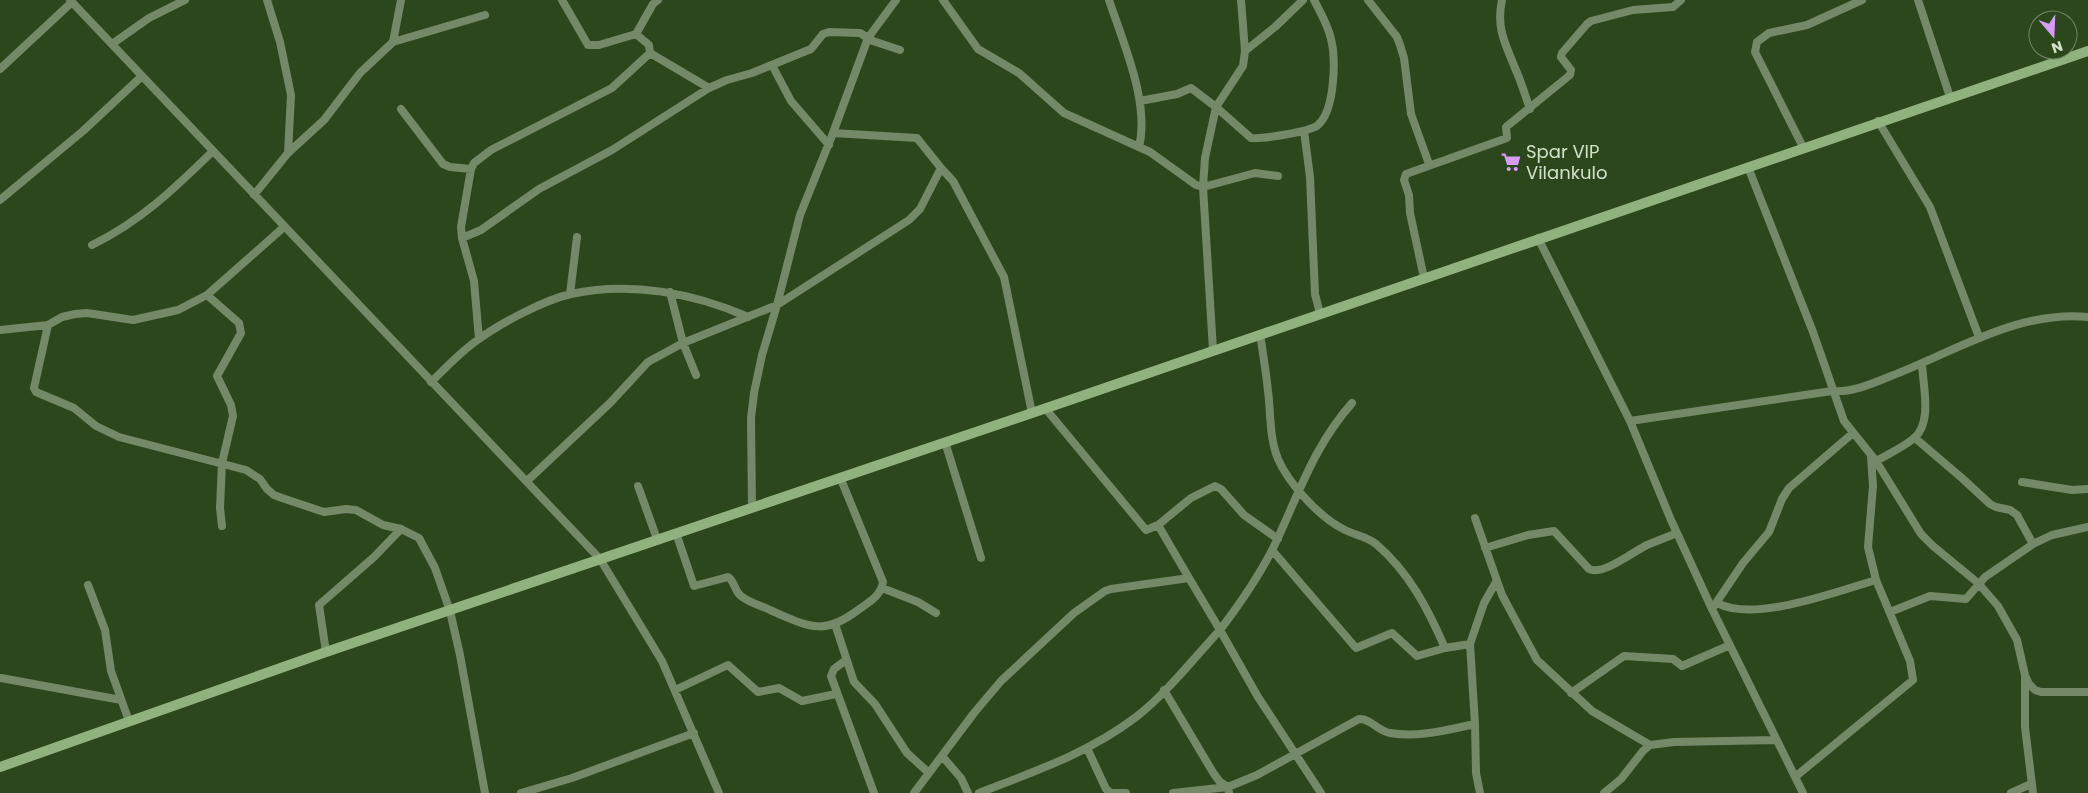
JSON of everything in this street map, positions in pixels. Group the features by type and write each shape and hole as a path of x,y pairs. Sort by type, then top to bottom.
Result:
{"main road":[{"path":"0,767 326,652 1320,314 1878,121 2088,51"}],"street":[{"path":"112,44 150,18 185,0"},
{"path":"267,0 280,42 291,95 288,152"},
{"path":"393,42 401,0"},
{"path":"562,0 588,45 599,45 636,34 654,1"},
{"path":"752,507 751,426 754,393 762,354 777,305 800,215 829,145 868,38 896,0"},
{"path":"943,0 978,49 1019,73 1064,113 1150,152 1196,186 1203,187 1255,173 1278,176"},
{"path":"1109,0 1140,101 1142,124 1139,147"},
{"path":"1213,350 1203,187 1206,150 1216,107 1243,66 1245,51 1241,0"},
{"path":"1245,51 1275,27 1303,0"},
{"path":"1140,101 1177,94 1191,88 1251,138 1304,131 1315,127 1324,118 1334,77 1332,40 1328,26 1314,0"},
{"path":"1368,0 1400,45 1404,58 1412,114 1429,164"},
{"path":"1502,0 1499,19 1501,38 1516,70 1530,109"},
{"path":"1644,0 1647,9"},
{"path":"1424,278 1410,213 1409,195 1404,180 1406,174 1429,164 1506,138 1506,127 1570,74 1571,70 1561,57 1562,53 1587,24 1624,12 1673,6 1682,0"},
{"path":"1803,147 1755,52 1755,45 1769,32 1807,25 1862,0"},
{"path":"1918,0 1950,97"},
{"path":"0,69 71,1 430,382 600,559 651,640 675,690 719,793"},
{"path":"254,195 288,152 324,120 360,73 393,42 485,15"},
{"path":"462,238 481,230 539,189 612,150 709,88 727,80 752,74 811,49 819,37 829,32 860,33 900,50"},
{"path":"636,34 649,45 650,54"},
{"path":"650,54 709,88"},
{"path":"479,339 474,281 462,238 461,227 471,169 474,163 491,150 612,88 650,54"},
{"path":"772,65 791,102 829,145"},
{"path":"0,200 84,131 142,76"},
{"path":"401,109 442,164 450,168 471,169"},
{"path":"1878,121 1930,207 1979,337"},
{"path":"1304,131 1310,176 1315,294 1320,314"},
{"path":"833,133 912,137 921,142 953,181 1004,277 1032,412"},
{"path":"92,245 134,222 154,207 212,151"},
{"path":"1748,167 1813,332 1839,412 1853,433 1874,458 1921,534 1932,546 1978,583 1998,606 2018,640 2025,675 2026,727 2033,793"},
{"path":"527,481 610,403 648,362 682,343 777,305 909,220 920,209 941,168"},
{"path":"0,330 48,326 62,318 75,314 87,313 133,320 150,318 178,310 207,295 284,227"},
{"path":"570,294 577,237"},
{"path":"1538,238 1630,421 1678,533 1715,606 1730,645 1804,793"},
{"path":"430,382 479,339 520,315 570,294 620,290 670,292 720,304 748,317"},
{"path":"670,292 682,343 696,375"},
{"path":"207,295 239,323 241,328 241,333 217,372 218,379 231,405 233,416 222,464 220,508 222,526"},
{"path":"1630,421 1832,391 1842,392 1866,386 1922,364 1979,337 2048,318 2069,315 2088,317"},
{"path":"48,326 34,388 36,392 74,408 96,426 118,437 246,470 254,475 267,489 282,498 324,512 346,509 356,510 384,525 401,529 419,538 427,551 450,611 460,654 485,793"},
{"path":"1260,334 1272,439 1278,459 1297,491 1332,522 1344,530 1375,543 1394,562 1424,602 1445,648"},
{"path":"1874,458 1914,438 1922,427 1925,412 1922,364"},
{"path":"979,793 1086,748 1111,735 1137,716 1164,690 1220,630 1254,583 1278,539 1297,491 1326,436 1352,403"},
{"path":"1045,408 1146,530 1158,525 1191,498 1218,486 1244,516 1278,539"},
{"path":"1715,606 1743,563 1769,532 1782,499 1789,488 1853,433"},
{"path":"1914,438 1990,504 1996,508 2010,510 2017,515 2033,544"},
{"path":"945,442 981,558"},
{"path":"1795,777 1913,680 1910,661 1876,580 1868,547 1874,458"},
{"path":"676,533 694,586 728,577 732,579 741,596 793,620 813,626 835,624 879,594 882,588 881,574 852,510 840,477"},
{"path":"2022,482 2072,490 2088,489"},
{"path":"638,486 657,539"},
{"path":"1475,518 1496,582 1511,614 1537,660 1571,693 1605,719 1650,745"},
{"path":"1158,525 1258,696 1321,793"},
{"path":"1890,612 1930,596 1963,600 1969,596 1978,583 2033,544 2052,535 2088,527"},
{"path":"326,652 319,605 374,557 401,529"},
{"path":"1486,548 1528,535 1554,531 1589,569 1596,570 1678,533"},
{"path":"1272,550 1356,648 1392,633 1417,656 1445,648 1470,644"},
{"path":"914,793 974,713 1001,681 1058,627 1082,608 1111,589 1189,578"},
{"path":"1715,606 1733,610 1765,610 1876,580"},
{"path":"1480,793 1476,773 1470,644 1484,603 1496,582"},
{"path":"88,585 105,630 111,671 129,721"},
{"path":"882,588 918,602 936,613"},
{"path":"835,624 854,682 875,704 907,753 929,773"},
{"path":"1571,693 1624,656 1673,659 1682,666 1730,645"},
{"path":"846,660 832,673 836,694 874,793"},
{"path":"675,690 728,665 758,692 779,688 802,701 836,694"},
{"path":"2025,675 2035,690 2040,692 2088,692"},
{"path":"0,679 121,700"},
{"path":"1164,690 1214,774 1228,790"},
{"path":"1173,793 1228,790 1359,719 1364,718 1388,733 1407,735 1475,724"},
{"path":"521,793 564,780 694,733"},
{"path":"1604,793 1621,779 1650,745 1674,742 1776,740"},
{"path":"1086,748 1106,789 1111,793 1126,793"},
{"path":"942,756 961,778 968,793"},
{"path":"2010,793 2031,784"}],"place":[{"name":"Spar VIP Vilankulo","path":"1511,162"}]}
